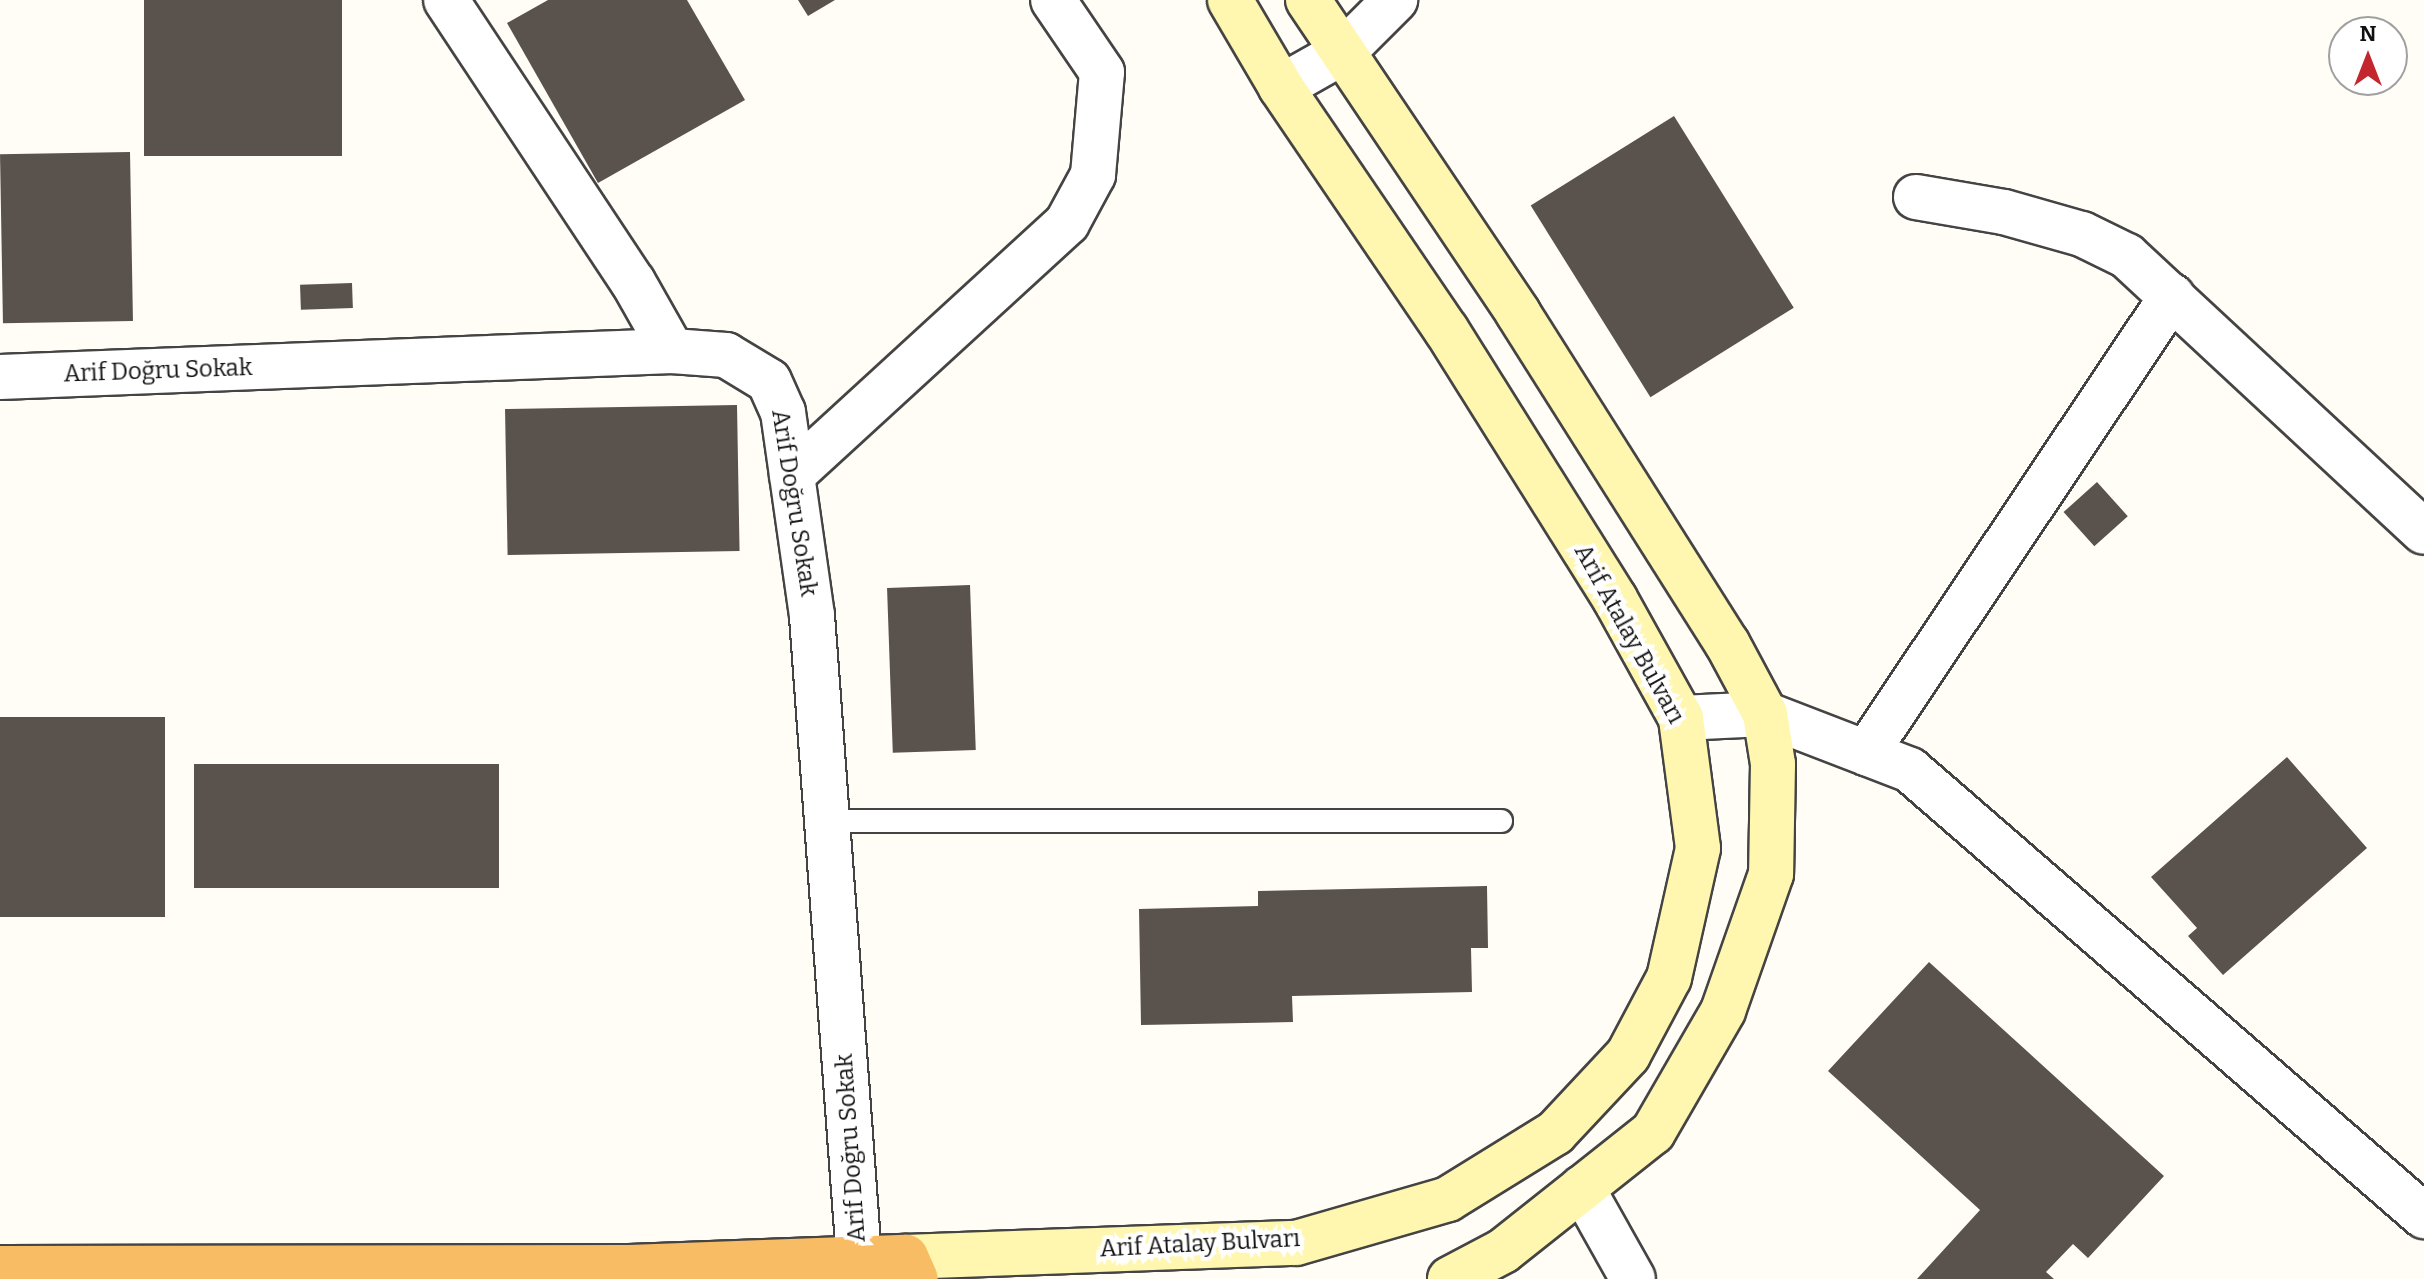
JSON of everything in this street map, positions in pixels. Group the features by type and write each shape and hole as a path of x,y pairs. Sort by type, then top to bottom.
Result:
{"highway":[{"path":"0,1268 628,1273 859,1258 911,1268"}],"main road":[{"name":"Arif Atalay Bulvarı","path":"911,1268 1296,1243 1448,1199 1555,1133 1628,1055 1669,978 1698,848 1681,718 1615,599 1454,343 1281,87 1230,0"},
{"path":"1308,0 1518,313 1727,643 1765,714 1773,764 1771,874 1723,1011 1653,1132 1503,1251 1450,1279"}],"street":[{"path":"446,0 633,282 672,351"},
{"path":"792,475 1067,223 1093,175 1102,72 1053,0"},
{"path":"1281,87 1343,52 1395,0"},
{"path":"1916,197 2004,212 2082,234 2127,256 2424,532"},
{"path":"1866,753 2172,296"},
{"name":"Arif Doğru Sokak","path":"0,377 672,351 726,355 769,381 783,412 812,616 859,1258"},
{"path":"1681,718 1765,714 1910,770 2419,1200"},
{"path":"1582,1188 1633,1279"}],"lane":[{"path":"827,821 1501,821"}],"building":[{"path":"144,0 342,0 342,156 144,156"},
{"path":"548,0 687,0 745,100 598,183 507,23"},
{"path":"798,0 835,0 808,16"},
{"path":"1674,116 1794,308 1650,397 1531,206"},
{"path":"130,152 133,321 3,323 0,154"},
{"path":"352,283 353,308 301,310 300,285"},
{"path":"737,405 740,551 508,555 505,409"},
{"path":"2097,482 2128,516 2094,546 2064,512"},
{"path":"970,585 976,750 893,753 887,588"},
{"path":"0,717 165,717 165,917 0,917"},
{"path":"2287,757 2367,848 2223,975 2188,936 2197,928 2151,877"},
{"path":"194,764 499,764 499,888 194,888"},
{"path":"1487,886 1488,948 1471,948 1472,992 1292,996 1293,1022 1141,1025 1139,909 1258,906 1258,891"},
{"path":"1929,962 2164,1176 2088,1258 2073,1244 2046,1272 2054,1279 1917,1279 1980,1210 1828,1071"}]}
